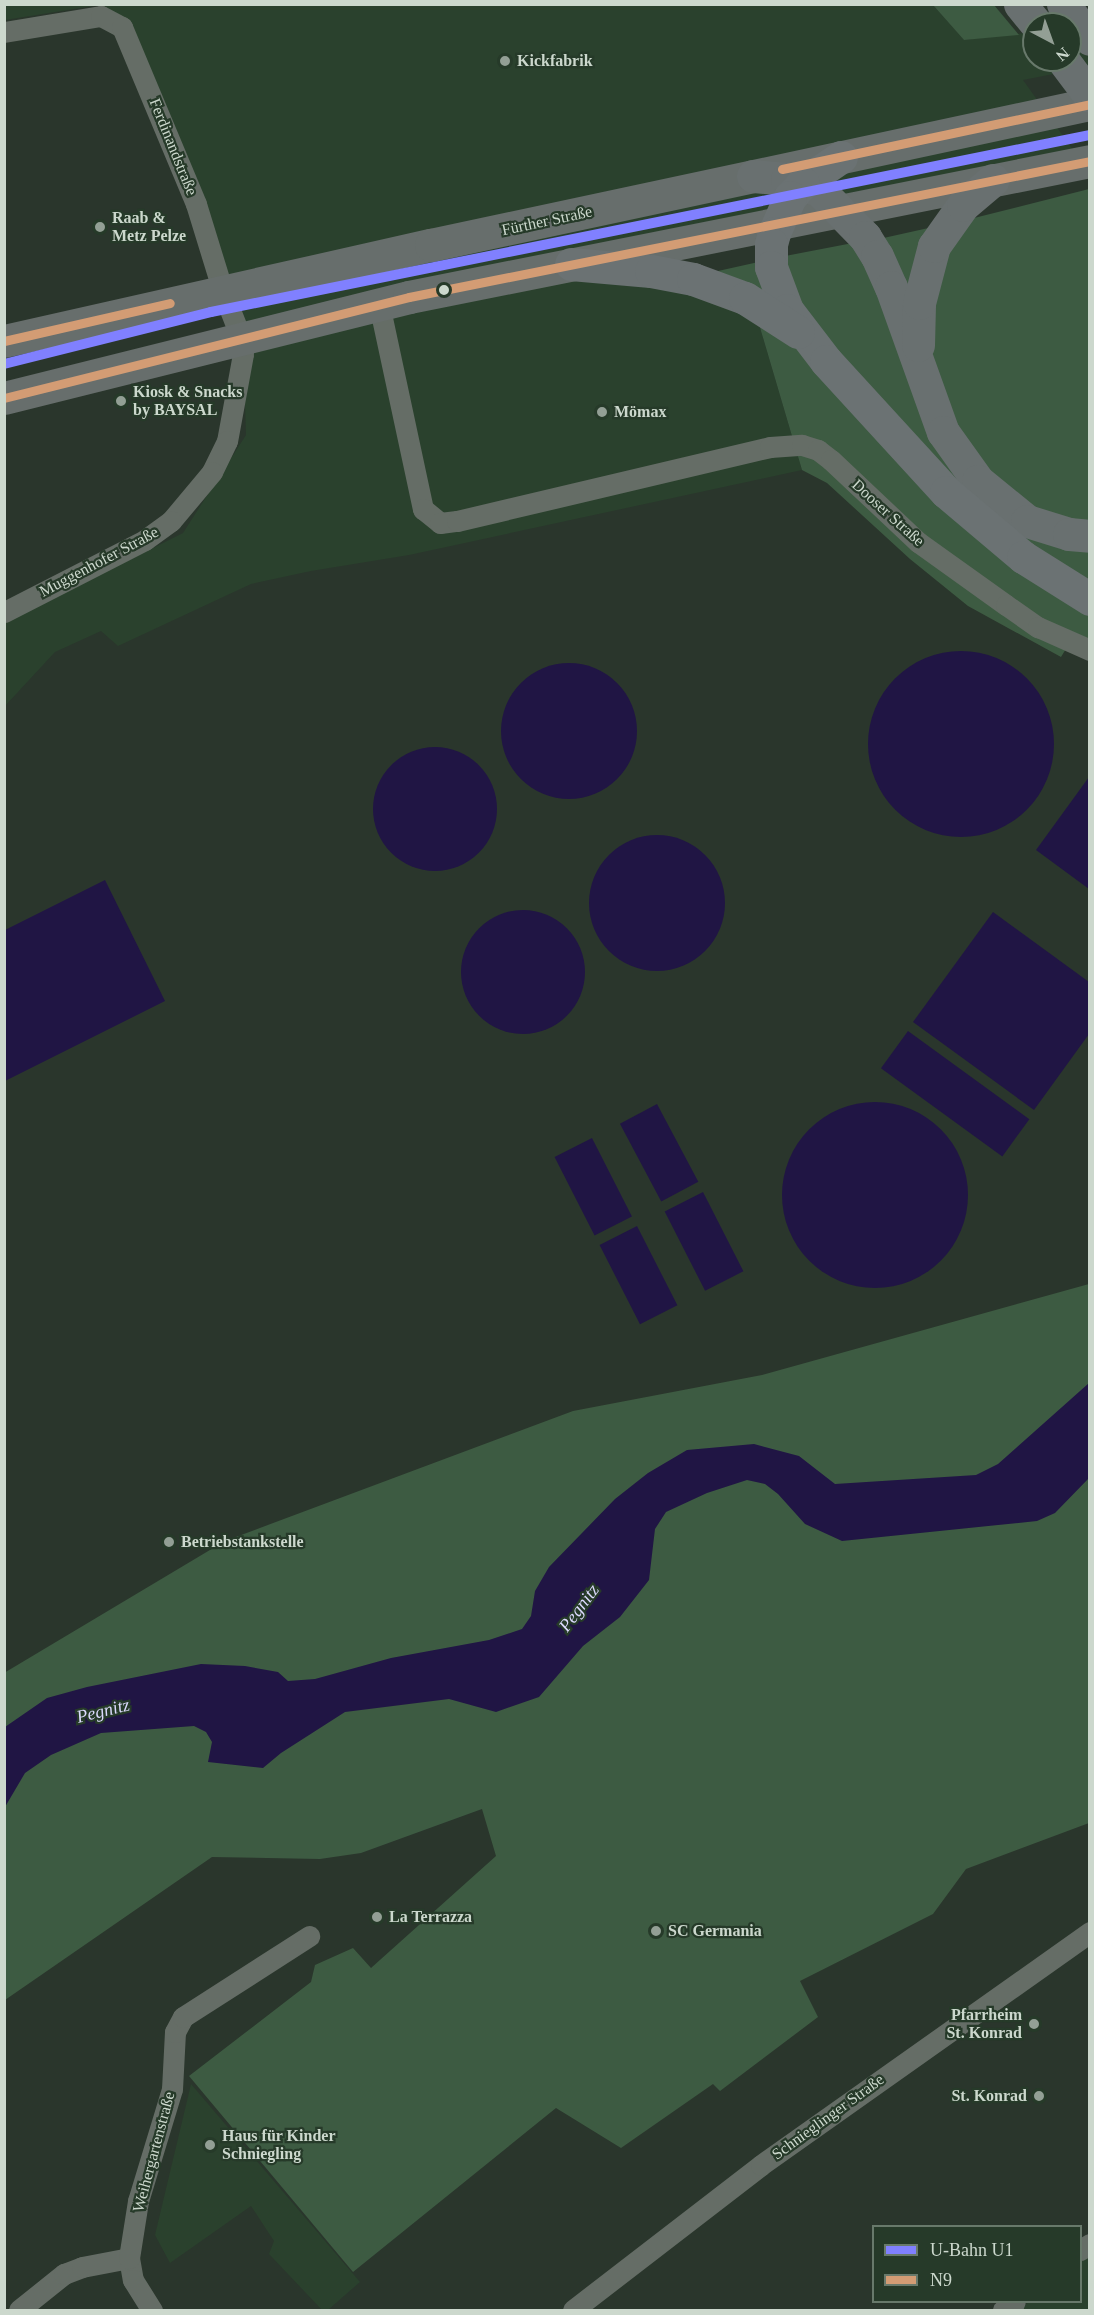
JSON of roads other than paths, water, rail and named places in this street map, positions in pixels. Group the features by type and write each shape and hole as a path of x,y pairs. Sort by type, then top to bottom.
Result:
{"highway":[{"path":"1063,4 1089,39"},
{"path":"1072,72 1089,96"},
{"path":"841,157 803,183 790,197 777,224 771,244 775,281 787,310 806,337 911,456 973,517 1023,557 1089,599"},
{"path":"753,176 803,183 819,190 857,227 877,256 933,411 948,442 969,472 986,489 1027,521 1070,534 1089,536"},
{"path":"923,379 917,321 929,259 939,236 954,214 993,180"},
{"path":"571,264 651,271 708,283 745,298 806,337"}],"main road":[{"name":"Fürther Straße","path":"6,336 149,308 1089,104"},
{"path":"4,398 380,304 1087,162"},
{"path":"294,276 285,292 285,304 292,316 305,322"},
{"path":"149,308 161,319 165,330 165,343 156,359"}],"street":[{"name":"Ferdinandstraße","path":"4,32 101,16 122,27 196,204 223,291 241,338"},
{"name":"Dooser Straße","path":"380,304 423,509 440,523 457,522 770,447 802,445 818,450 831,460 918,542 997,599 1038,627 1089,650"},
{"name":"Muggenhofer Straße","path":"4,612 145,540 171,521 192,498 212,472 227,441 242,370 241,338"},
{"name":"Schnieglinger Straße","path":"573,2310 761,2165 1089,1932"},
{"name":"Weihergartenstraße","path":"152,2310 133,2280 129,2258 138,2201 172,2089 175,2032 183,2018 309,1936"},
{"path":"19,2310 64,2274 82,2267 129,2258"}],"water":[{"path":"961,651 996,658 1012,667 1026,679 1038,693 1047,709 1054,744 1047,779 1038,795 1026,809 1012,821 996,830 961,837 926,830 910,821 896,809 884,795 875,779 868,744 875,709 884,693 896,679 910,667 926,658"},
{"path":"569,663 595,668 617,683 632,705 637,731 632,757 617,779 595,794 569,799 543,794 521,779 506,757 501,731 506,705 521,683 543,668"},
{"path":"435,747 459,752 479,765 492,785 497,809 492,833 479,853 459,866 435,871 411,866 391,853 378,833 373,809 378,785 391,765 411,752"},
{"path":"1089,777 1089,889 1036,850"},
{"path":"657,835 683,841 705,855 719,877 725,903 719,929 705,951 683,965 657,971 631,965 609,951 595,929 589,903 595,877 609,855 631,841"},
{"path":"105,880 165,1001 5,1081 5,930"},
{"path":"523,910 547,915 567,928 580,948 585,972 580,996 567,1016 547,1029 523,1034 499,1029 479,1016 466,996 461,972 466,948 479,928 499,915"},
{"path":"993,912 1089,982 1089,1034 1034,1110 913,1022"},
{"path":"908,1031 1029,1119 1002,1156 881,1068"},
{"path":"875,1102 910,1109 941,1129 961,1160 968,1195 961,1230 941,1261 910,1281 875,1288 840,1281 809,1261 789,1230 782,1195 789,1160 809,1129 840,1109"},
{"path":"657,1104 698,1182 661,1201 620,1124"},
{"path":"592,1138 632,1216 595,1235 555,1157"},
{"path":"703,1192 743,1271 705,1291 665,1212"},
{"path":"637,1226 677,1305 640,1324 600,1245"},
{"name":"Pegnitz","path":"1089,1383 1089,1478 1055,1513 1037,1521 842,1541 805,1524 778,1494 765,1484 747,1480 707,1493 666,1512 655,1529 649,1580 620,1617 583,1646 539,1697 496,1712 449,1699 345,1712 281,1753 263,1768 208,1762 212,1742 206,1732 194,1726 101,1733 51,1755 25,1773 5,1807 5,1727 47,1698 87,1687 201,1664 245,1666 278,1672 288,1681 315,1679 391,1658 489,1640 522,1629 531,1616 535,1591 549,1567 615,1499 648,1473 687,1450 754,1444 799,1456 835,1484 976,1475 998,1464"}],"metro line":[{"name":"U1","path":"4,364 211,312 1090,135"}],"place":[{"name":"Kickfabrik","path":"505,61"},
{"name":"Raab & Metz Pelze","path":"100,227"},
{"name":"Kiosk & Snacks by BAYSAL","path":"121,401"},
{"name":"Mömax","path":"602,412"},
{"name":"Betriebstankstelle","path":"169,1542"},
{"name":"La Terrazza","path":"377,1917"},
{"name":"SC Germania","path":"656,1931"},
{"name":"Pfarrheim St. Konrad","path":"1034,2024"},
{"name":"St. Konrad","path":"1039,2096"},
{"name":"Haus für Kinder Schniegling","path":"210,2145"}]}
